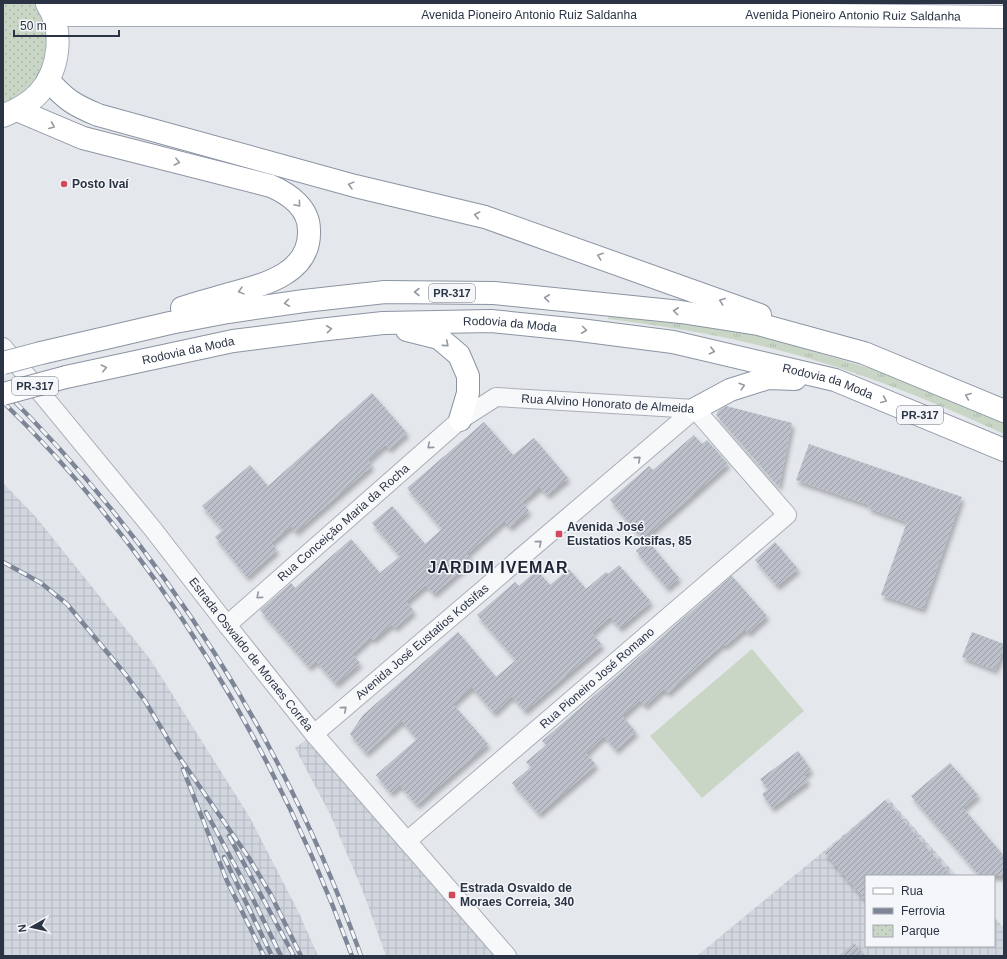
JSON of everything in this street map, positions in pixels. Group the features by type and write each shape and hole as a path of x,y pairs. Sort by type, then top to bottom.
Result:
{"main road":[{"name":"Avenida Pioneiro Antonio Ruiz Saldanha","path":"50,9 824,9 1004,17"},
{"path":"10,113 39,93 48,80 56,61 58,42 50,9"},
{"path":"48,80 64,98 78,107 98,115 355,186 485,217 622,264 864,353"},
{"path":"10,113 83,138 271,186 284,192 300,206 310,227 310,241 306,252 300,261 284,275 253,288 205,301 76,343"},
{"name":"PR-317","path":"3,363 76,343 228,312 304,301 384,292 494,293 681,312 758,324 864,353 1004,411"},
{"name":"Rodovia da Moda","path":"3,394 66,377 233,341 383,323 491,321 580,330 673,342 835,380 1004,450"},
{"path":"383,323 440,338 459,355 468,376 468,393 460,420"},
{"path":"695,410 730,390 768,378 835,380"}],"street":[{"name":"Estrada Oswaldo de Moraes Corrêa","path":"3,347 152,528 226,625 314,734 507,956"},
{"name":"Rua Alvino Honorato de Almeida","path":"460,420 496,397 695,410 787,514"},
{"name":"Avenida José Eustatios Kotsifas","path":"314,734 695,410"},
{"name":"Rua Conceição Maria da Rocha","path":"226,625 460,420"},
{"name":"Rua Pioneiro José Romano","path":"407,841 787,514"}],"shaded area":[{"path":"3,483 35,516 150,659 249,816 299,913 318,956 3,956"},
{"path":"314,734 507,956 386,956 362,889 330,814 295,748"},
{"path":"888,798 956,875 865,875 865,947 995,947 995,918 1004,928 1004,956 697,956"}],"green space":[{"path":"3,3 46,3 56,61 3,116"},
{"path":"610,311 754,334 869,368 1004,422 1004,434 911,394 815,360 714,335 608,319"},
{"path":"752,649 804,711 702,798 650,736"}],"building":[{"path":"372,393 407,433 389,449 385,445 368,460 372,466 296,532 291,526 271,543 277,550 247,577 215,537 223,530 202,506 250,465 268,486"},
{"path":"726,406 792,423 779,487 716,415 718,411"},
{"path":"484,422 513,455 534,438 568,478 547,495 540,487 522,502 529,511 510,527 504,521 467,554 472,561 434,594 426,585 406,602 414,611 395,628 392,624 373,640 371,637 352,654 360,663 336,684 316,661 309,667 260,610 291,583 295,588 351,539 380,573 400,556 372,523 392,506 425,544 442,529 407,488"},
{"path":"694,435 702,444 707,440 728,464 643,539 610,500 649,466 653,470"},
{"path":"809,444 962,497 923,609 881,595 907,522 868,508 869,505 796,480"},
{"path":"648,541 679,578 667,588 636,551"},
{"path":"775,542 798,569 777,586 755,560"},
{"path":"619,565 651,602 620,628 610,617 592,633 602,645 525,711 512,696 494,713 472,687 453,704 488,744 417,805 400,785 391,793 376,775 417,739 402,721 366,753 350,734 363,715 458,632 496,677 516,660 477,615 515,582 519,586 537,570 550,585 569,569 586,589 606,572 608,574"},
{"path":"732,576 767,616 748,633 745,629 725,646 723,644 668,693 664,689 645,706 640,700 622,716 636,732 616,750 604,736 586,753 596,765 539,814 512,783 531,767 526,762 546,745 542,741"},
{"path":"972,632 1004,644 1004,649 995,670 962,657"},
{"path":"798,751 811,770 804,775 808,781 772,808 762,794 768,789 760,779"},
{"path":"950,763 978,795 963,808 1004,856 1004,876 979,875 911,796"},
{"path":"885,800 950,875 865,875 865,900 825,853"},
{"path":"854,943 865,956 839,956"}],"railway":[{"path":"3,390 61,451 116,515 167,582 214,653 257,726 296,801 331,878 361,956"},
{"path":"3,402 60,461 113,524 163,590 208,660 250,731 288,804 322,880 352,956"},
{"path":"3,562 41,583 67,604 126,675 145,701 175,751 249,858 271,895 301,956"},
{"path":"183,769 227,881 264,956"},
{"path":"206,812 252,897 281,956"},
{"path":"229,836 294,956"},
{"path":"224,857 272,956"}],"place":[{"name":"Posto Ivaí","path":"64,184"},
{"name":"Avenida José Eustatios Kotsifas, 85","path":"559,534"},
{"name":"Estrada Osvaldo de Moraes Correia, 340","path":"452,895"}],"district":[{"name":"JARDIM IVEMAR","path":"498,567"}]}
